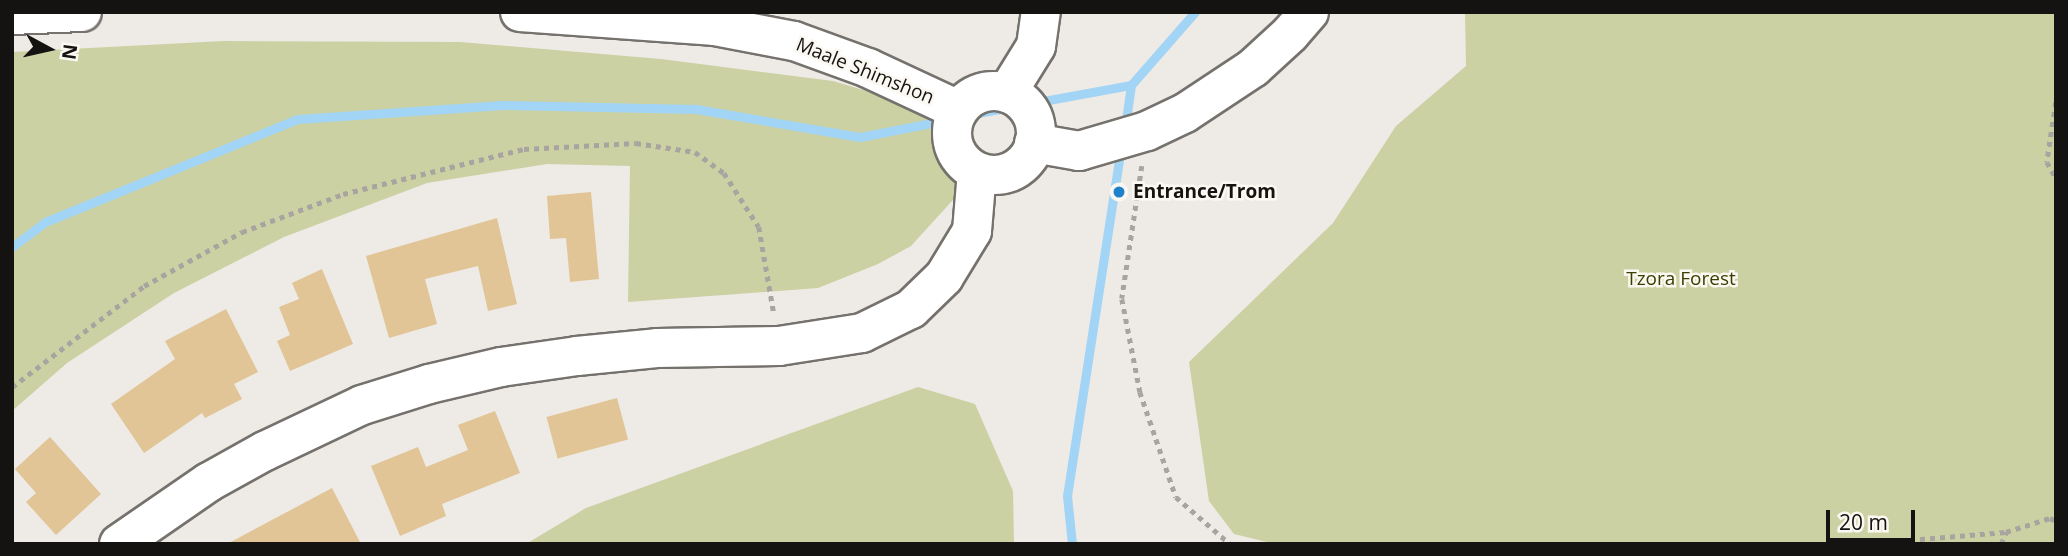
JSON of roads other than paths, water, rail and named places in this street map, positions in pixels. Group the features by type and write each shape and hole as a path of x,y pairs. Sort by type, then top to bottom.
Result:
{"street":[{"path":"12,15 82,12"},
{"name":"Maale Shimshon","path":"520,12 715,26 794,41 868,68 958,110"},
{"path":"1007,93 1036,46 1041,12"},
{"path":"1034,143 1079,151 1147,131 1185,113 1245,74 1290,34 1309,12"},
{"path":"980,93 1007,93 1024,104 1030,112 1034,122 1034,143 1022,164 1012,171 1001,174 977,172 966,165 953,145 953,121 958,110 980,93"},
{"path":"119,544 209,481 265,451 362,405 429,384 501,367 577,356 657,348 779,346 862,333 911,309 944,277 972,230 977,172"}],"waterway":[{"path":"967,115 1131,85 1195,12"},
{"path":"1125,127 1131,85"},
{"path":"12,247 45,222 298,119 503,105 696,109 860,137 947,120"},
{"path":"1072,544 1067,496 1121,148"}],"place":[{"name":"Entrance/Trom","path":"1119,192"}],"park label":[{"name":"Tzora Forest","path":"1681,279"}]}
